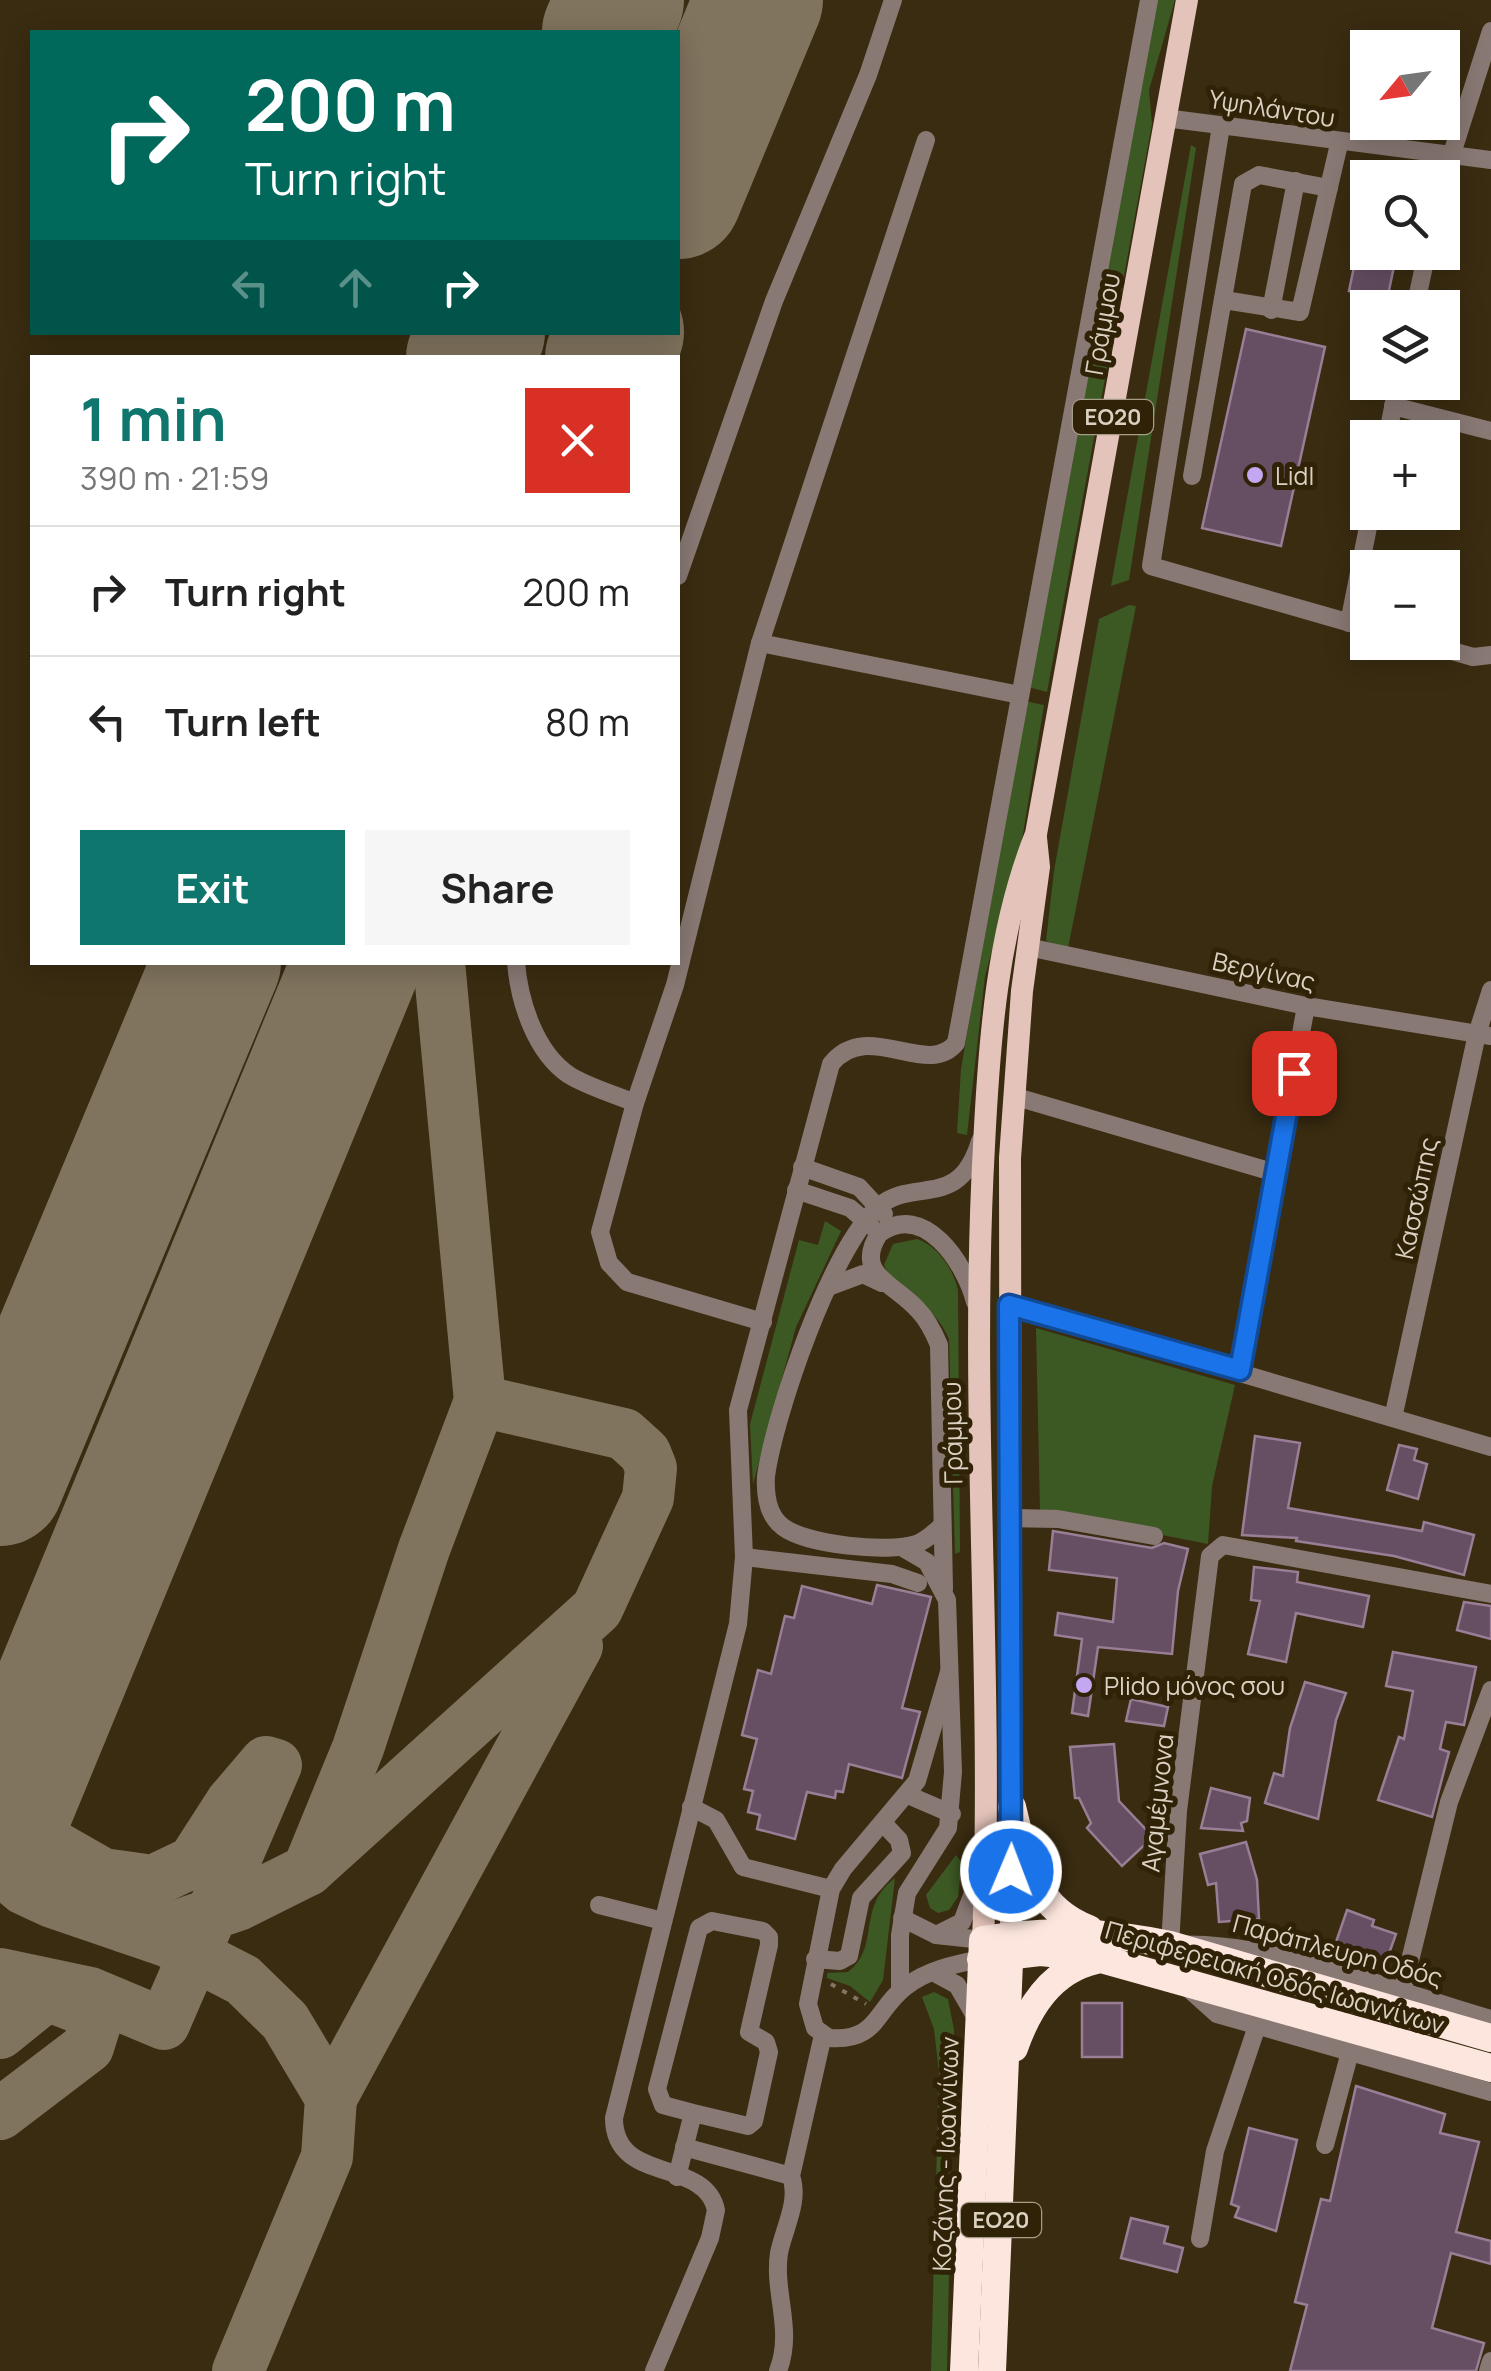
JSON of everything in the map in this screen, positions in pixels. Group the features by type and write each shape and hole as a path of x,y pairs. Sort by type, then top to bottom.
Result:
{"highway":[{"path":"1000,1804 1041,1896 1062,1916 1095,1931"},
{"name":"Περιφερειακή Οδός Ιωαννίνων","path":"996,1947 1095,1931 1170,1944 1491,2038"},
{"name":"Περιφερειακή Οδός Ιωαννίνων","path":"996,1947 1101,1959 1491,2068"},
{"name":"Κοζάνης - Ιωαννίνων","path":"964,2371 979,2029 996,1947"},
{"name":"ΕΟ20","path":"992,2371 1007,2068 996,1947"},
{"path":"1007,2068 1022,2025 1045,1991 1074,1967 1101,1959"}],"main road":[{"name":"Γράμμου","path":"1000,1804 978,1326 985,1124 994,1016 1024,865 1036,834 1187,0"},
{"name":"ΕΟ20","path":"1013,1096 1040,866 1036,834"},
{"name":"Γράμμου","path":"996,1947 1010,1518 1013,1096"}],"street":[{"path":"680,570 774,300 868,75 893,0"},
{"path":"654,2371 716,2221 708,2192 635,2160 614,2128 738,1624 744,1557 737,1418 834,1058 860,1046 934,1055 956,1044 1149,0"},
{"path":"1448,158 1491,30"},
{"name":"Υψηλάντου","path":"1166,118 1448,158 1491,160"},
{"path":"1221,126 1151,566 1350,623"},
{"path":"680,961 760,643 926,140"},
{"path":"1224,300 1294,314 1304,306 1340,144"},
{"path":"1192,476 1243,184 1258,175 1330,188"},
{"path":"1271,310 1296,182"},
{"path":"1390,420 1394,400"},
{"path":"1393,406 1491,431"},
{"path":"760,643 1020,695"},
{"path":"1460,650 1490,656"},
{"name":"Βεργίνας","path":"1028,948 1306,1006 1484,1035"},
{"path":"517,965 527,1018 559,1065 569,1075 636,1102"},
{"path":"679,965 601,1220 601,1242 609,1262 628,1282 762,1322"},
{"name":"Κασσώπης","path":"1393,1418 1484,1035 1491,990"},
{"path":"1240,1370 1306,1006"},
{"path":"1013,1096 1276,1173"},
{"path":"882,1283 870,1259 890,1198 925,1194 956,1180 972,1164 985,1124"},
{"path":"802,1167 859,1187 879,1222"},
{"path":"796,1190 879,1222 927,1232 950,1249 968,1278 978,1326"},
{"path":"879,1222 825,1288 768,1464 766,1495 775,1518 793,1532 835,1543 920,1543 941,1520"},
{"path":"825,1288 853,1275 882,1283 918,1310 939,1345 952,1814 943,1839 911,1884 902,1918 900,1991"},
{"path":"1009,1305 1491,1447"},
{"path":"1010,1518 1058,1520 1154,1536"},
{"name":"Αγαμέμνονα","path":"1170,1944 1178,1811 1215,1548 1222,1545 1491,1594"},
{"path":"898,1546 922,1557 944,1589"},
{"path":"744,1557 892,1574 918,1583"},
{"path":"778,2371 787,2334 778,2264 794,2195 792,2176 823,2035 809,2012 813,1969 832,1890 843,1869 908,1795 920,1773 949,1672"},
{"path":"1402,1993 1445,1815 1491,1690"},
{"path":"908,1795 952,1814"},
{"path":"936,1934 954,1929 969,1908 977,1836 1000,1804"},
{"path":"692,1807 716,1820 743,1867 832,1890"},
{"path":"813,1969 849,1956 861,1898 903,1851 900,1840 883,1822"},
{"path":"599,1905 663,1921"},
{"path":"902,1918 936,1934 996,1947"},
{"path":"712,1921 763,1931 770,1937 769,1945 749,2032 766,2042 770,2052 754,2121 748,2126 693,2113 663,2105 657,2088 700,1928 712,1921"},
{"name":"Παράπλευρη Οδός","path":"1170,1944 1234,1946 1491,2019"},
{"path":"823,2035 854,2036 881,2016 900,1991 933,1972 996,1947"},
{"path":"933,1972 951,1979 964,1992 979,2029"},
{"path":"1176,1978 1218,2014 1491,2092"},
{"path":"1200,2239 1215,2152 1257,2026"},
{"path":"1325,2146 1350,2052"},
{"path":"677,2177 693,2113"},
{"path":"684,2147 792,2176"},
{"path":"1488,2371 1491,2362"}],"path":[{"path":"813,1969 881,2016"}],"green space":[{"path":"1154,0 1175,0 1149,90 1152,124 1047,692 1028,687"},
{"path":"1191,145 1196,148 1129,580 1111,586"},
{"path":"1129,605 1136,606 1068,948 1046,941 1054,871 1099,619"},
{"path":"1025,701 1044,705 1022,840 985,976 967,1135 957,1133 961,1069"},
{"path":"825,1221 841,1231 796,1327 753,1484 750,1424 799,1240 818,1245"},
{"path":"917,1239 944,1259 958,1290 960,1552 955,1554 949,1339 934,1315 897,1285 884,1265 893,1244"},
{"path":"1036,1328 1235,1385 1212,1486 1208,1544 1040,1511"},
{"path":"956,1855 962,1863 958,1897 949,1910 938,1913 930,1908 926,1895"},
{"path":"895,1878 883,1980 870,2002 850,1986 827,1978 827,1973 848,1972 858,1962 876,1901"},
{"path":"934,1992 948,1999 954,2030 947,2371 931,2371 939,2072 934,2029 922,1997"}],"building":[{"path":"1353,270 1393,270 1389,290 1349,291"},
{"name":"Lidl","path":"1246,329 1325,347 1281,546 1202,528"},
{"path":"1255,1436 1300,1443 1288,1508 1422,1531 1424,1522 1474,1535 1464,1575 1394,1556 1296,1541 1297,1538 1242,1535"},
{"path":"1399,1445 1417,1449 1414,1460 1427,1464 1418,1499 1387,1490"},
{"path":"1053,1531 1152,1548 1164,1543 1188,1549 1178,1591 1172,1654 1098,1647 1088,1716 1072,1713 1082,1639 1055,1635 1058,1613 1113,1622 1117,1578 1049,1570"},
{"path":"1254,1567 1298,1572 1297,1582 1369,1596 1363,1627 1296,1613 1286,1662 1248,1654 1260,1601 1251,1600"},
{"path":"877,1585 931,1597 902,1708 920,1712 902,1778 849,1764 843,1792 836,1791 835,1798 807,1792 795,1839 757,1829 760,1815 748,1812 753,1791 744,1789 757,1739 742,1735 758,1670 771,1674 785,1616 794,1618 802,1586 872,1604"},
{"path":"1464,1602 1491,1606 1491,1639 1457,1630"},
{"path":"1393,1652 1476,1667 1464,1725 1446,1722 1440,1749 1449,1752 1432,1817 1378,1800 1399,1737 1404,1739 1413,1691 1386,1686"},
{"path":"1305,1682 1346,1693 1336,1720 1318,1819 1265,1803 1274,1773 1283,1776 1290,1728"},
{"path":"1131,1699 1168,1707 1164,1726 1126,1721"},
{"path":"1114,1744 1119,1801 1153,1837 1122,1866 1087,1828 1091,1823 1079,1798 1075,1798 1070,1747"},
{"path":"1211,1788 1250,1798 1247,1821 1241,1823 1243,1831 1201,1828"},
{"path":"1246,1842 1257,1880 1259,1919 1219,1922 1216,1883 1208,1885 1200,1854"},
{"path":"1347,1910 1374,1920 1372,1926 1396,1934 1386,1962 1335,1945"},
{"path":"1082,2003 1122,2003 1122,2057 1082,2057"},
{"path":"1356,2086 1445,2114 1440,2133 1479,2142 1456,2232 1491,2241 1491,2264 1451,2253 1432,2328 1484,2343 1476,2371 1290,2371 1307,2305 1295,2302 1321,2199 1330,2201"},
{"path":"1249,2128 1297,2140 1276,2231 1235,2217 1239,2207 1231,2204"},
{"path":"1131,2218 1168,2227 1164,2243 1183,2248 1177,2272 1121,2258"}],"taxiway":[{"path":"308,1870 358,1748 424,1549 480,1401 439,965"},
{"path":"125,1927 171,1928 238,1905 308,1870 597,1609 648,1498 651,1468 645,1453 624,1434 480,1401"},
{"path":"331,2098 577,1646"},
{"path":"0,1829 21,1780 38,1829 54,1846 103,1874 153,1881 193,1862 231,1803 266,1762 276,1765 164,2024 90,1993 0,1974"},
{"path":"0,1869 24,1889 52,1902 169,1942 243,1980 285,2021 331,2098 327,2157 238,2371"},
{"path":"0,2033 47,1995 98,2015 88,2047 0,2114"}],"runway":[{"path":"607,30 620,0"},
{"path":"680,190 759,0"},
{"path":"471,355 480,335"},
{"path":"610,355 619,335"},
{"path":"0,1482 216,965"},
{"path":"0,1829 356,965"}],"place":[{"name":"Lidl","path":"1255,475"},
{"name":"Plido μόνος σου","path":"1084,1685"}],"route":[{"path":"1011,1871 1009,1305 1240,1370 1294,1073"}]}
